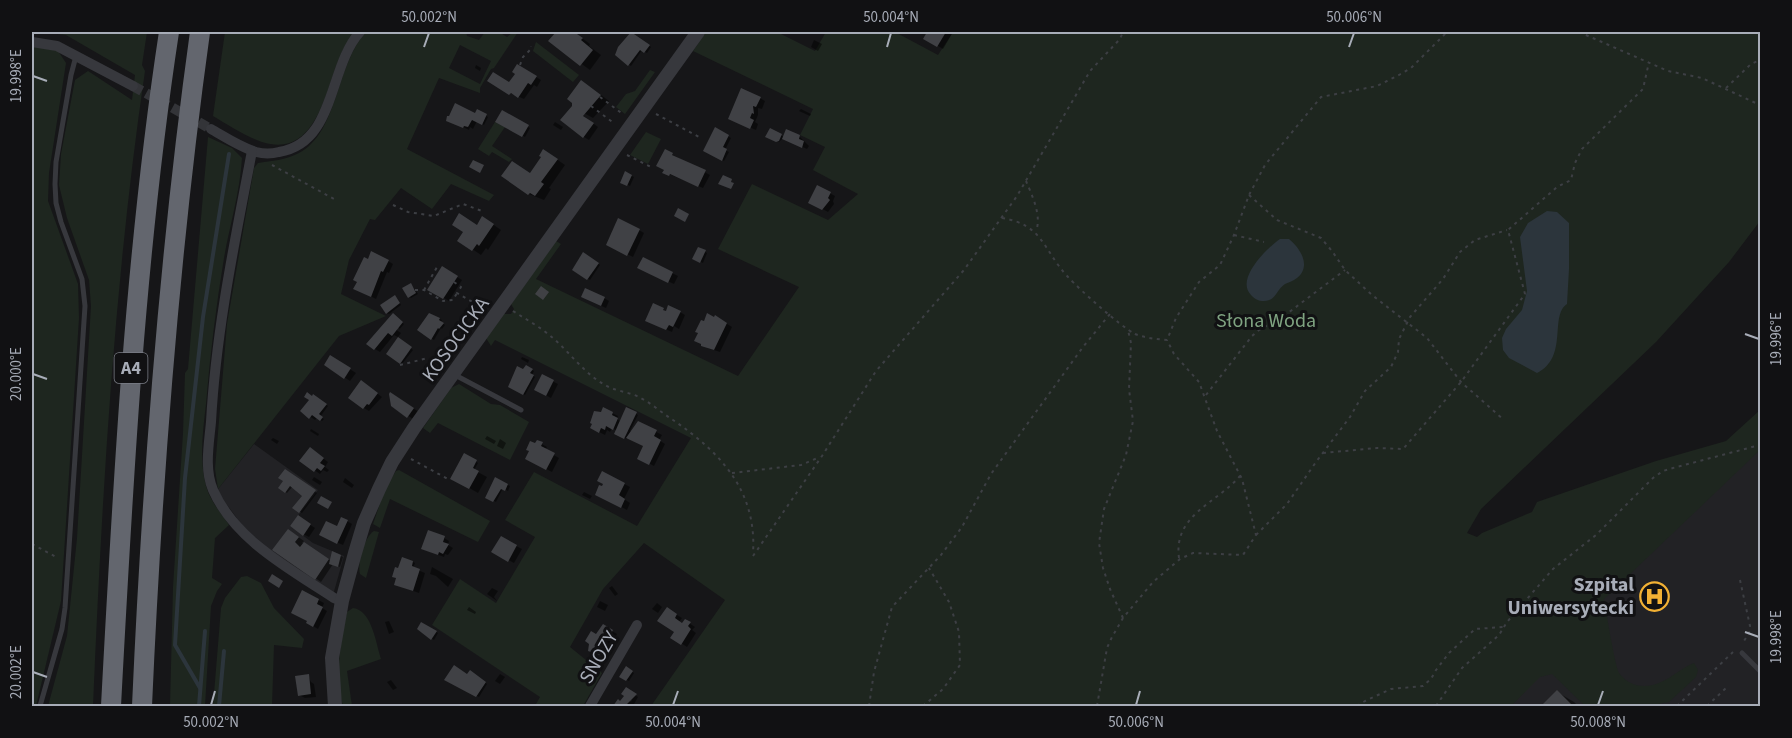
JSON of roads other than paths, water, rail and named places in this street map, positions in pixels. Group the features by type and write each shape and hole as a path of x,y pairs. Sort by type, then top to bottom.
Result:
{"highway":[{"name":"A4","path":"111,706 125,443 134,331 149,184 169,32"},
{"name":"A4","path":"142,706 156,457 171,270 200,32"}],"street":[{"path":"211,129 252,151 267,154 291,150 310,137 324,114 340,69 352,42 360,32"},
{"name":"KOSOCICKA","path":"335,706 332,658 342,601 364,523 392,462 698,32"},
{"path":"32,42 57,46 133,86"},
{"path":"252,151 220,322 208,469 213,489 233,522 260,548 334,598 342,601"},
{"name":"SNOZY","path":"590,706 637,625"}],"lane":[{"path":"40,706 62,629 69,560 85,306 82,279 56,203 55,184 56,162 71,75 77,55"},
{"path":"453,374 521,410"},
{"path":"1742,653 1761,671"}],"waterway":[{"path":"200,688 175,645 185,478 203,317 229,154"},
{"path":"199,706 205,631"},
{"path":"219,706 224,651"}],"tunnel":[{"path":"133,86 211,129"}],"place":[{"name":"Szpital Uniwersytecki","path":"1655,596"}],"park label":[{"name":"Słona Woda","path":"1266,320"}]}
